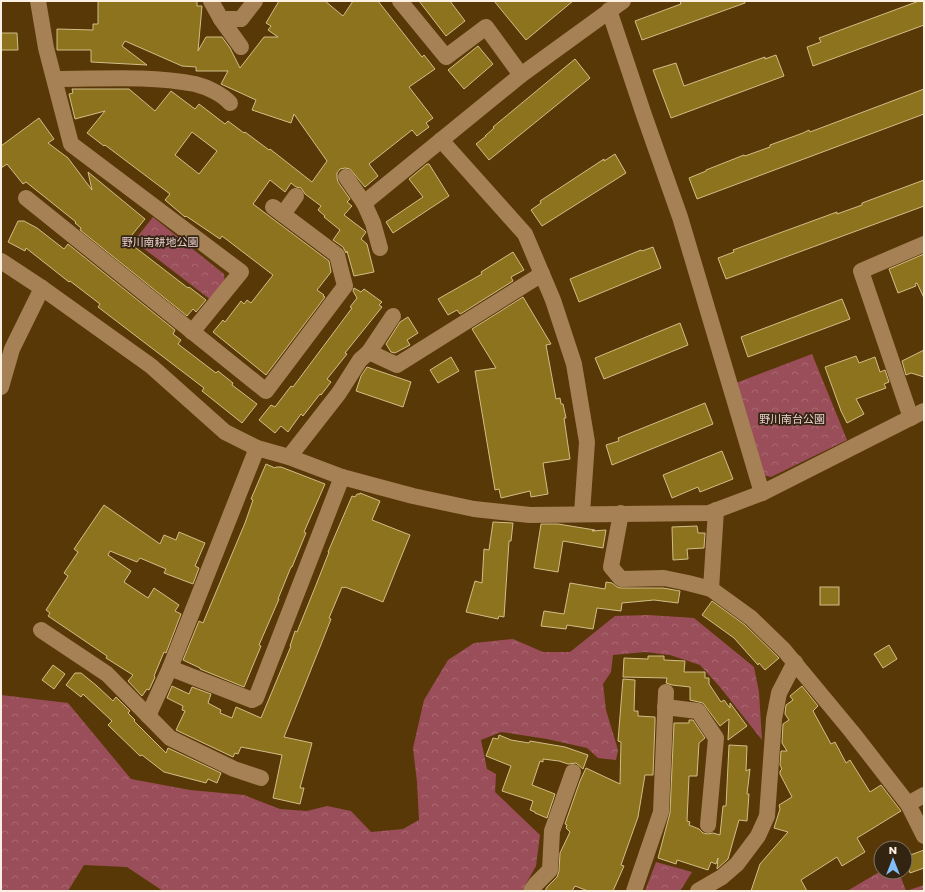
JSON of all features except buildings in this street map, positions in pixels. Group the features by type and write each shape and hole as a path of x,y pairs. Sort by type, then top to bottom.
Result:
{"street":[{"path":"38,1 46,48 71,144 242,272 192,332"},
{"path":"211,1 242,46"},
{"path":"222,19 241,19 255,1"},
{"path":"400,1 446,57 486,27 521,75"},
{"path":"364,203 521,75 623,1"},
{"path":"609,10 680,217 762,493"},
{"path":"55,79 154,79 197,84 223,96 230,103"},
{"path":"441,140 525,234 553,300 574,364 587,442 582,513"},
{"path":"346,177 364,203 374,223 380,248"},
{"path":"26,198 266,391 345,286 337,255 278,210 296,196"},
{"path":"1,261 42,288 151,366 225,432 257,448 289,457 342,476 413,496 474,509 530,515 582,513 709,513 762,493 917,415 861,271 924,244"},
{"path":"369,352 397,365 542,274"},
{"path":"1,387 12,349 42,288"},
{"path":"289,457 339,393 360,360 369,352 393,316"},
{"path":"148,716 170,668 257,448"},
{"path":"170,668 252,700 256,698 342,476"},
{"path":"711,589 716,510"},
{"path":"621,513 611,567 621,579 664,578 711,589 751,618 795,662 908,804 924,836"},
{"path":"41,630 107,674 170,738 234,769 261,778"},
{"path":"698,891 722,877 737,864 758,836 767,816 774,719 779,693 795,662"},
{"path":"634,891 661,812 665,700 698,711 716,738 708,825"},
{"path":"531,891 550,870 552,831 573,772"},
{"path":"908,804 924,795"}],"green space":[{"name":"野川南耕地公園","path":"153,217 224,274 225,283 211,300 134,241"},
{"name":"野川南台公園","path":"812,354 847,440 771,477 763,475 736,383"},
{"path":"648,615 694,618 754,667 759,692 762,740 720,687 700,665 670,655 645,652 613,655 611,672 603,684 606,710 618,750 616,760 598,758 587,748 547,739 501,732 481,740 487,769 496,774 495,792 540,835 536,866 522,891 163,891 127,867 84,865 68,891 1,891 1,695 68,703 131,779 190,790 244,795 280,809 307,811 327,806 351,811 371,832 403,829 419,820 413,748 424,700 448,660 474,643 513,639 543,652 570,652 615,616"},
{"path":"656,862 692,872 680,891 645,891"},
{"path":"873,876 873,880 902,880 906,891 847,891"},
{"path":"924,885 924,891 906,891"}]}
